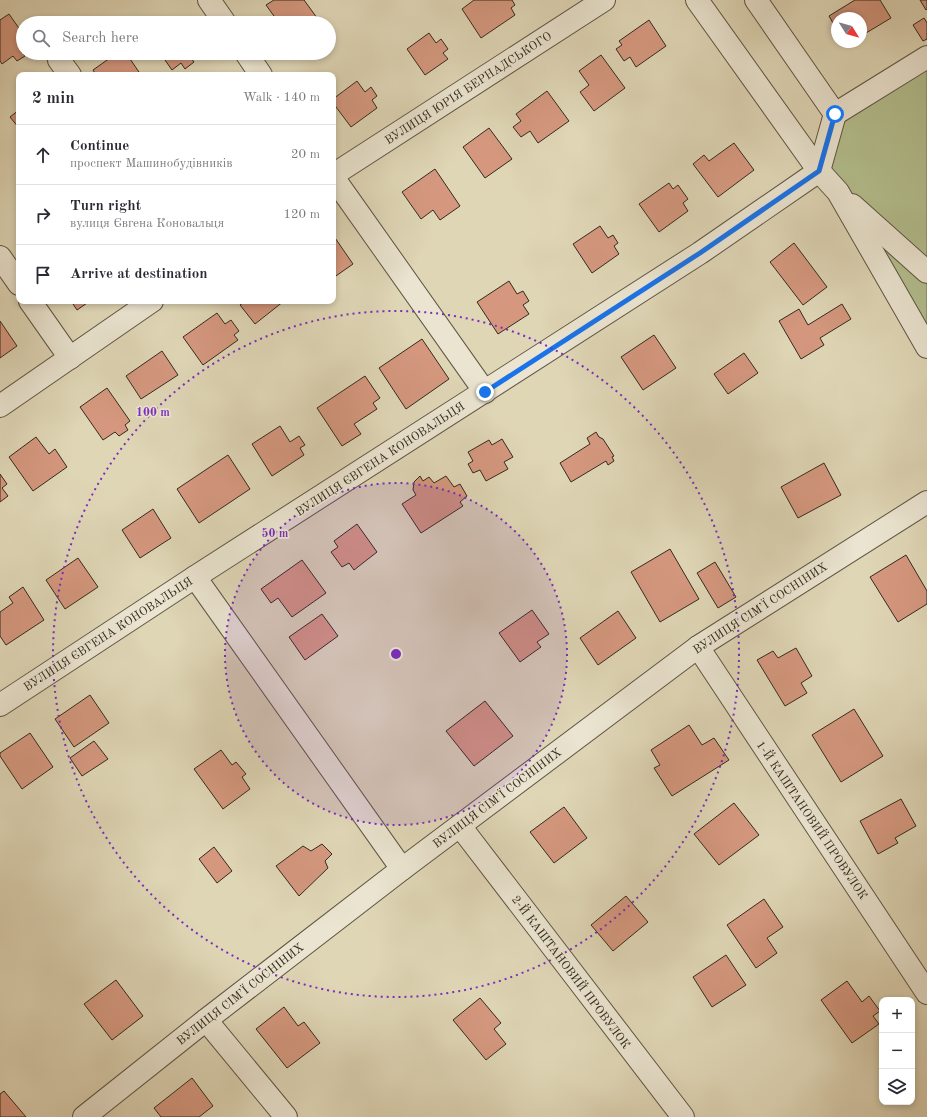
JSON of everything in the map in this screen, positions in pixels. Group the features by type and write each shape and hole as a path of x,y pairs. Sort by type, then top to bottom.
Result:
{"street":[{"path":"209,0 220,16"},
{"name":"ВУЛИЦЯ ЮРІЯ БЕРНАДСЬКОГО","path":"336,174 604,0"},
{"path":"697,0 819,171 838,192 927,272"},
{"path":"756,0 835,114"},
{"path":"819,171 835,114 927,57"},
{"path":"251,60 260,72"},
{"name":"ВУЛИЦЯ ЄВГЕНА КОНОВАЛЬЦЯ","path":"0,705 195,576 485,392 700,253 819,171"},
{"path":"336,180 485,392"},
{"path":"838,192 927,347"},
{"path":"0,257 16,280"},
{"path":"32,304 70,358"},
{"path":"0,406 148,304"},
{"name":"ВУЛИЦЯ СІМ’Ї СОСНІНИХ","path":"84,1117 206,1020 402,869 698,647 927,502"},
{"path":"195,576 402,869"},
{"name":"1-Й КАШТАНОВИЙ ПРОВУЛОК","path":"698,647 927,993"},
{"name":"2-Й КАШТАНОВИЙ ПРОВУЛОК","path":"460,826 683,1117"},
{"path":"206,1020 286,1117"}],"green space":[{"path":"927,59 927,355 823,168 838,123"}],"building":[{"path":"274,0 304,0 316,16 274,16 266,5"},
{"path":"474,0 512,0 515,5 511,8 515,15 481,38 462,9"},
{"path":"855,0 880,0 891,18 867,32 867,12 836,12"},
{"path":"920,0 927,0 926,10"},
{"path":"9,14 16,24 16,60 13,56 2,64 0,61 0,20"},
{"path":"924,18 927,23 927,39 923,41 913,25"},
{"path":"649,20 666,46 636,67 630,57 624,61 616,49 622,45 619,41"},
{"path":"429,33 436,43 441,39 448,49 443,53 448,59 425,75 407,49"},
{"path":"601,55 625,88 594,111 580,92 589,85 579,71"},
{"path":"107,60 131,60 139,72 94,72 93,70"},
{"path":"165,60 192,60 194,62 185,69 181,63 172,70"},
{"path":"357,81 365,92 371,87 377,96 372,100 377,108 351,127 336,107 336,97"},
{"path":"547,91 569,121 538,143 530,131 521,137 513,127 521,121 516,114"},
{"path":"16,112 16,124 10,117"},
{"path":"489,128 512,159 485,178 463,147"},
{"path":"734,143 754,170 718,197 693,164 704,155 709,161"},
{"path":"435,169 460,206 440,220 433,210 421,219 402,192"},
{"path":"669,183 673,189 678,185 688,199 683,203 688,211 659,232 639,204"},
{"path":"600,226 608,238 613,235 618,243 614,246 619,254 592,273 573,244"},
{"path":"336,239 353,264 336,276"},
{"path":"794,243 827,287 803,305 770,262"},
{"path":"509,281 517,294 523,291 529,301 523,305 529,314 498,334 477,302"},
{"path":"73,304 86,304 77,310"},
{"path":"242,304 280,304 255,324 240,305"},
{"path":"842,304 851,319 820,338 824,345 801,359 779,321 799,309 808,325"},
{"path":"217,313 225,324 231,320 239,331 234,335 238,340 203,365 183,337"},
{"path":"0,321 17,346 0,358"},
{"path":"654,335 676,368 643,390 621,357"},
{"path":"422,339 449,379 406,409 379,368"},
{"path":"162,351 178,375 141,399 126,376"},
{"path":"744,353 758,373 728,394 714,374"},
{"path":"365,376 380,398 373,403 377,409 354,424 361,434 342,446 317,408"},
{"path":"107,388 130,421 125,425 128,430 119,436 115,432 103,440 80,407"},
{"path":"280,426 290,442 299,436 305,445 300,448 304,455 272,476 252,444"},
{"path":"596,432 599,437 603,439 614,456 612,457 614,461 608,465 606,461 571,482 560,463 590,444 587,438"},
{"path":"36,437 49,454 55,449 67,467 33,491 9,457"},
{"path":"502,439 513,457 504,462 508,469 486,481 480,470 473,473 468,464 473,461 468,452 489,440 492,445"},
{"path":"228,455 250,489 199,523 177,489"},
{"path":"824,463 841,495 798,518 781,487"},
{"path":"0,474 7,484 2,488 8,496 0,502"},
{"path":"420,476 423,481 429,477 434,483 446,476 454,487 460,484 467,496 460,502 463,506 421,533 402,504 416,495 413,490 414,482"},
{"path":"153,509 171,538 140,558 122,530"},
{"path":"357,524 377,552 354,570 349,563 342,567 331,552 338,547 334,541"},
{"path":"670,549 699,599 660,622 631,572"},
{"path":"906,555 927,591 927,604 898,622 870,577"},
{"path":"78,558 98,587 65,609 46,580"},
{"path":"302,560 326,593 292,617 278,598 271,603 261,589"},
{"path":"715,562 736,597 718,608 697,573"},
{"path":"23,587 44,620 6,645 0,636 0,612 13,603 9,597"},
{"path":"532,610 549,634 537,642 541,647 520,662 499,633"},
{"path":"618,611 636,638 598,665 580,638"},
{"path":"322,614 338,636 305,660 289,637"},
{"path":"796,648 812,676 801,683 807,693 785,706 757,660 773,651 778,658"},
{"path":"90,695 109,723 74,747 55,719"},
{"path":"485,701 513,736 474,766 446,731"},
{"path":"854,709 883,756 841,782 812,735"},
{"path":"689,725 702,745 714,738 729,760 672,796 654,768 660,765 651,750"},
{"path":"30,733 53,767 22,789 0,756 0,753"},
{"path":"94,741 108,759 82,776 70,758"},
{"path":"221,750 232,765 236,762 246,774 242,777 250,789 223,809 194,769"},
{"path":"901,799 916,826 895,838 898,843 878,854 860,821"},
{"path":"734,803 759,835 719,865 694,834"},
{"path":"564,807 587,838 554,863 530,832"},
{"path":"322,844 332,854 325,861 328,868 299,896 276,866 303,846 311,851"},
{"path":"214,847 232,871 217,883 199,859"},
{"path":"626,896 648,922 613,951 591,925"},
{"path":"764,899 783,927 767,938 777,953 756,968 727,925"},
{"path":"726,955 746,985 712,1007 693,977"},
{"path":"116,980 143,1016 112,1040 84,1004"},
{"path":"847,981 862,1002 869,996 879,1010 879,1012 873,1016 879,1024 852,1043 821,1000"},
{"path":"480,998 501,1023 494,1029 506,1044 486,1060 453,1020"},
{"path":"284,1007 298,1026 304,1022 320,1043 287,1068 256,1029"},
{"path":"192,1078 213,1106 199,1117 161,1117 154,1108"},
{"path":"4,1091 26,1117 0,1117 0,1094"}],"route":[{"path":"485,392 700,253 819,171 835,114"}]}
